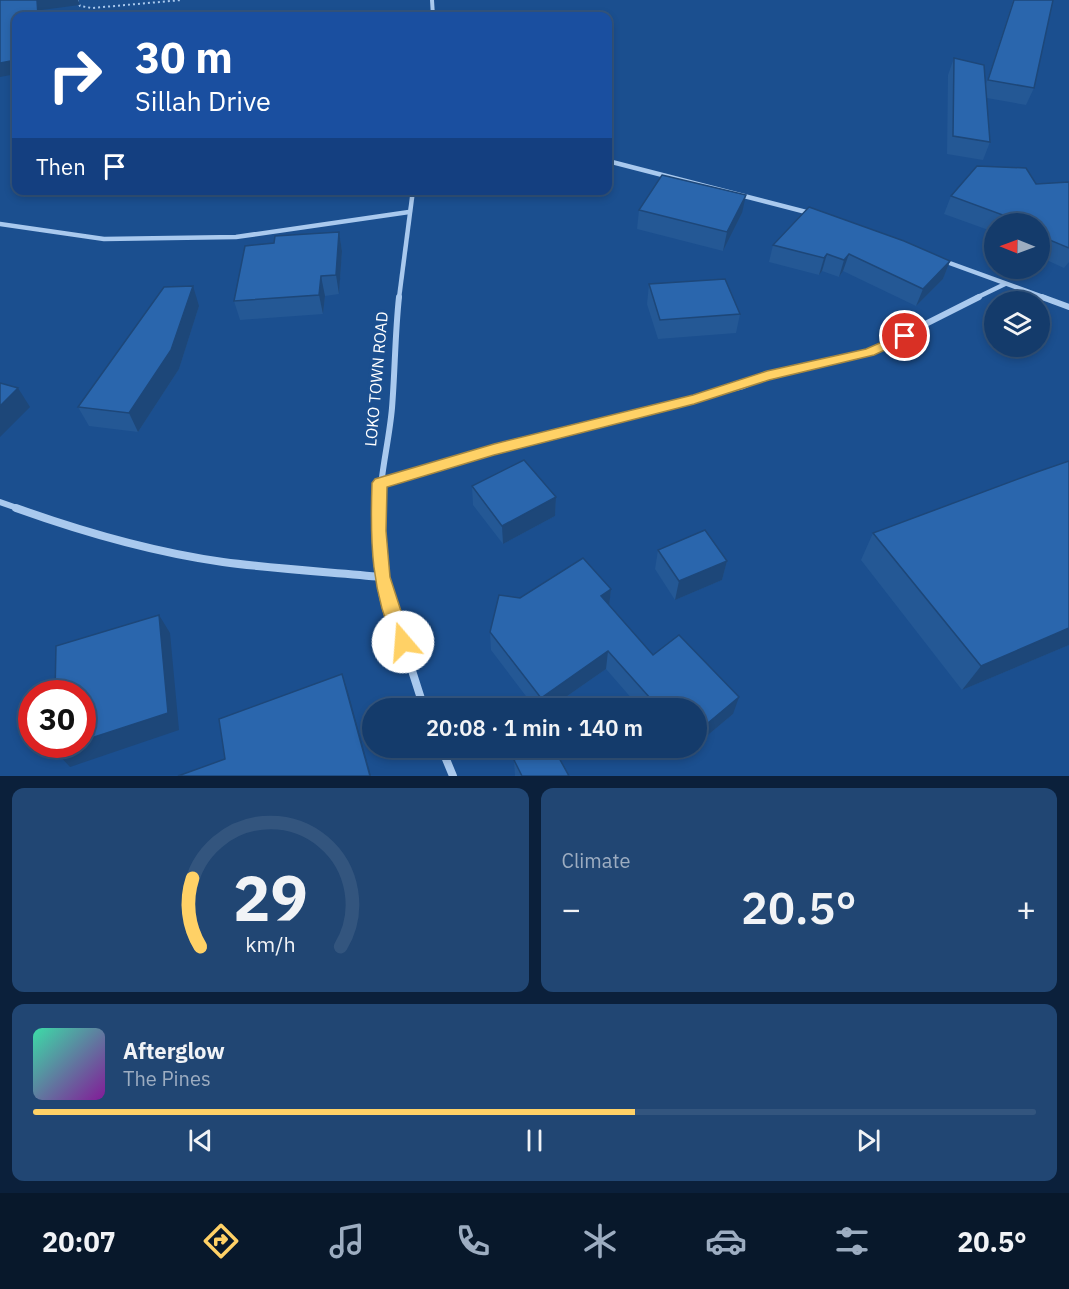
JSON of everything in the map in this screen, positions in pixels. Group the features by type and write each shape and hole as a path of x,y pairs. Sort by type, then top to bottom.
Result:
{"street":[{"path":"612,162 748,195 812,214"},
{"name":"LOKO TOWN ROAD","path":"412,195 395,332 392,409 380,483 378,531 382,577 421,698"},
{"path":"0,224 104,239 236,237 409,212"},
{"path":"941,260 1069,307"},
{"path":"380,483 494,450 704,396 767,376 870,352 1005,284"},
{"path":"0,502 43,518 137,546 221,562 382,577"},
{"path":"446,758 453,776"}],"path":[{"path":"77,0 80,6 92,8 182,0"}],"building":[{"path":"0,0 37,0 38,12 12,12 12,61 0,63"},
{"path":"1014,0 1053,0 1034,88 988,80"},
{"path":"954,58 984,65 990,142 953,136"},
{"path":"977,166 1026,168 1036,184 1069,182 1069,248 1050,240 1050,213 997,213 951,196"},
{"path":"662,175 746,195 727,232 639,210"},
{"path":"809,207 904,241 950,261 923,289 849,254 844,260 827,254 824,258 773,245"},
{"path":"339,232 336,275 321,276 319,295 234,301 245,246 274,243 275,236"},
{"path":"725,279 740,314 660,320 649,284"},
{"path":"193,286 171,350 129,413 78,407 164,287"},
{"path":"0,383 18,388 0,406"},
{"path":"524,460 556,497 502,526 472,486"},
{"path":"1069,461 1069,628 981,666 873,533"},
{"path":"705,530 727,561 679,581 658,550"},
{"path":"583,558 611,589 601,596 653,655 679,635 739,697 707,724 707,698 650,698 608,651 541,698 490,632 499,595 520,598"},
{"path":"159,615 168,713 96,736 96,680 55,680 56,646"},
{"path":"342,674 362,747 362,758 365,758 370,776 178,776 225,759 219,719"},
{"path":"518,758 559,758 569,776 522,776 514,760"}],"route":[{"path":"403,642 382,577 378,531 380,483 494,450 743,386 767,376 870,352 905,336"}]}
